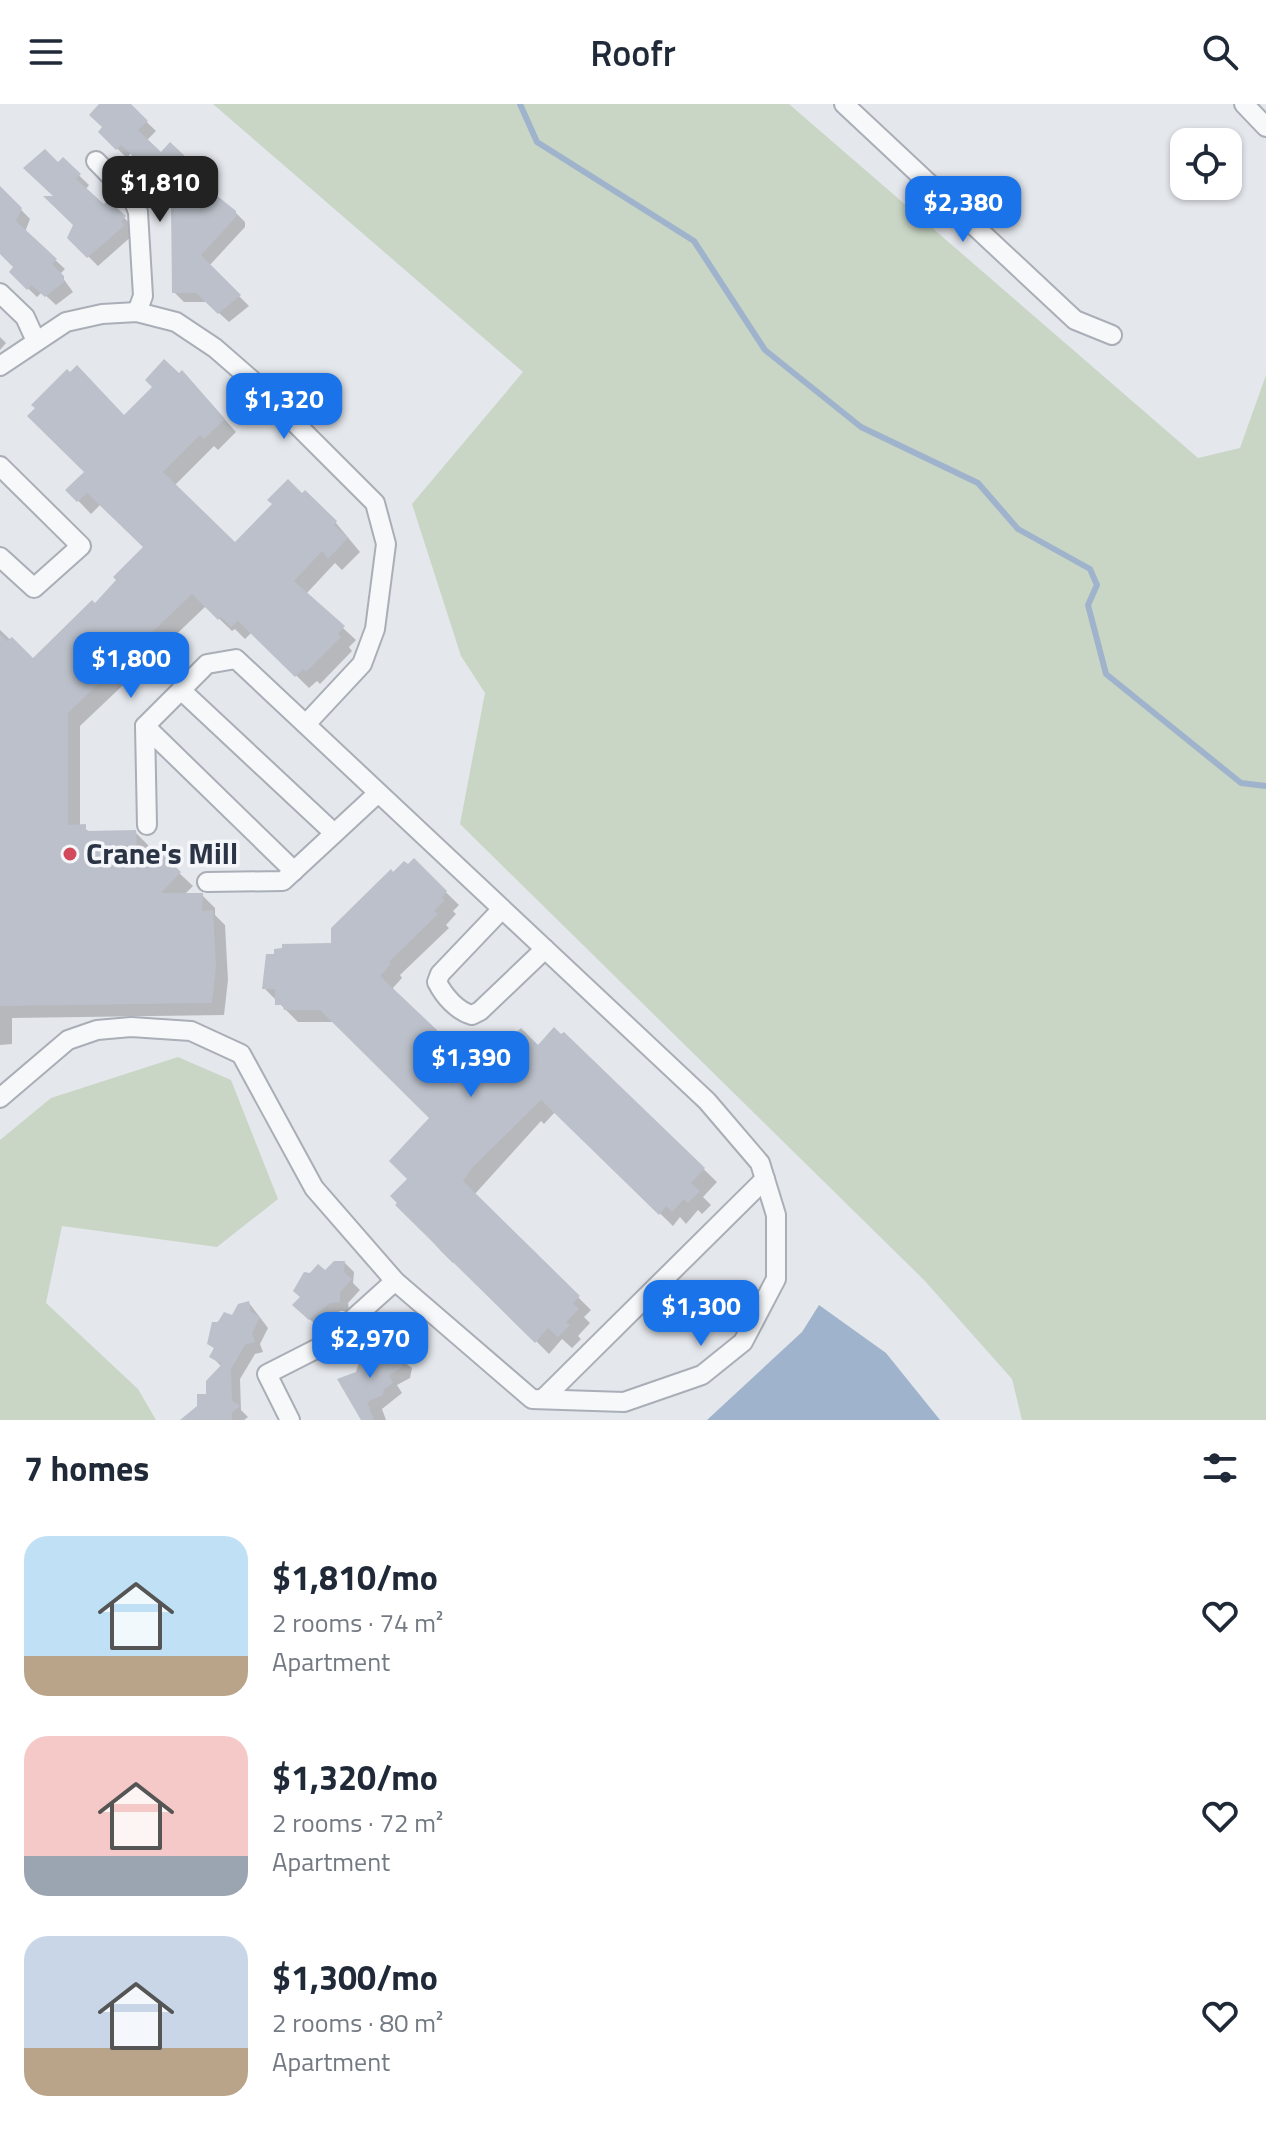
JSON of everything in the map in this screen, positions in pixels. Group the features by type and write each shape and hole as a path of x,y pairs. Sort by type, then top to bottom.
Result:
{"street":[{"path":"844,104 1075,320 1112,335"},
{"path":"1244,104 1266,127"},
{"path":"96,161 133,199 138,212 143,296 137,312"},
{"path":"0,293 25,317 36,341"},
{"path":"0,366 66,322 102,314 137,312 176,322 215,348 254,382 375,503 386,544 375,629 362,664 306,724"},
{"path":"0,466 81,546 34,588 0,557"},
{"path":"0,1098 68,1040 97,1030 131,1027 191,1031 241,1054 314,1188 395,1281 532,1399 624,1402 702,1375 743,1342 776,1279 776,1215 760,1163 707,1101 236,659 207,664 145,726 147,825"},
{"path":"181,690 334,833"},
{"path":"145,726 294,871"},
{"path":"207,882 283,881 378,793"},
{"path":"502,909 440,974 437,982 441,991 462,1012 472,1015 480,1011 545,949"},
{"path":"543,1399 765,1179"},
{"path":"290,1420 267,1374 324,1345 395,1281"}],"green space":[{"path":"213,104 789,104 1198,458 1240,448 1266,375 1266,1420 1022,1420 1012,1379 924,1280 460,824 485,693 461,656 412,504 523,372"},
{"path":"178,1057 231,1080 278,1199 217,1247 62,1226 46,1303 138,1389 156,1420 0,1420 0,1140 51,1098"}],"water":[{"path":"819,1305 886,1353 940,1420 707,1420 802,1332"}],"building":[{"path":"99,104 131,104 148,121 138,130 161,152 170,142 191,162 186,168 199,180 200,211 216,195 236,211 236,217 201,255 241,295 218,314 196,293 172,293 171,202 143,175 147,170 121,145 116,150 98,132 102,127 89,115"},
{"path":"45,149 58,162 63,157 81,174 76,179 104,204 108,200 126,216 121,222 125,225 87,258 67,238 73,225 43,196 53,196 23,168"},
{"path":"0,186 22,208 16,221 57,259 52,264 64,276 64,282 45,297 31,285 27,290 9,272 13,267 0,254"},
{"name":"Crane's Mill","path":"164,359 179,373 182,370 225,419 204,439 200,435 163,472 235,542 272,504 267,500 288,479 302,493 305,490 337,521 334,525 348,538 328,559 322,551 294,581 345,626 338,633 341,637 306,672 303,669 295,677 238,621 231,627 221,617 218,620 192,594 68,713 68,825 86,824 86,831 136,830 138,870 159,851 181,872 161,893 203,893 202,911 213,910 216,966 212,1003 0,1006 0,634 7,641 12,637 33,658 92,600 95,603 116,580 113,577 143,547 87,493 77,502 65,490 84,472 27,416 35,408 31,405 67,369 70,372 77,365 124,415 152,387 145,380"},
{"path":"414,858 447,891 442,898 445,900 434,911 438,914 389,962 391,964 380,976 477,1068 521,1028 538,1045 554,1027 561,1034 564,1032 705,1168 691,1183 700,1191 688,1203 684,1199 672,1212 666,1206 659,1215 541,1100 472,1168 463,1181 580,1296 573,1303 579,1309 566,1322 570,1325 558,1337 548,1328 535,1343 395,1205 397,1203 390,1196 407,1179 389,1161 429,1118 320,1010 284,1010 283,1005 275,1005 275,989 262,989 266,954 274,954 274,949 282,948 282,944 331,943 331,928 391,869 393,872 404,861 408,864"},
{"path":"334,1261 345,1261 344,1272 352,1279 340,1293 340,1302 330,1303 309,1320 292,1305 300,1297 293,1291 304,1272 310,1273 318,1264 325,1270"},
{"path":"249,1301 251,1312 260,1317 252,1333 255,1342 245,1345 231,1369 232,1400 240,1406 232,1413 232,1420 180,1420 197,1406 197,1394 206,1394 206,1381 222,1364 209,1357 214,1348 207,1344 212,1322 218,1322 224,1312 232,1315 238,1304"},
{"path":"387,1347 392,1356 404,1357 401,1368 389,1375 393,1383 384,1389 383,1395 367,1402 374,1420 361,1420 337,1379 356,1372 362,1353 371,1356"}],"waterway":[{"path":"520,104 537,142 694,241 765,350 861,427 978,483 1018,529 1090,569 1097,585 1088,605 1106,674 1241,783 1266,786"}],"place":[{"name":"Crane's Mill","path":"70,854"}]}
